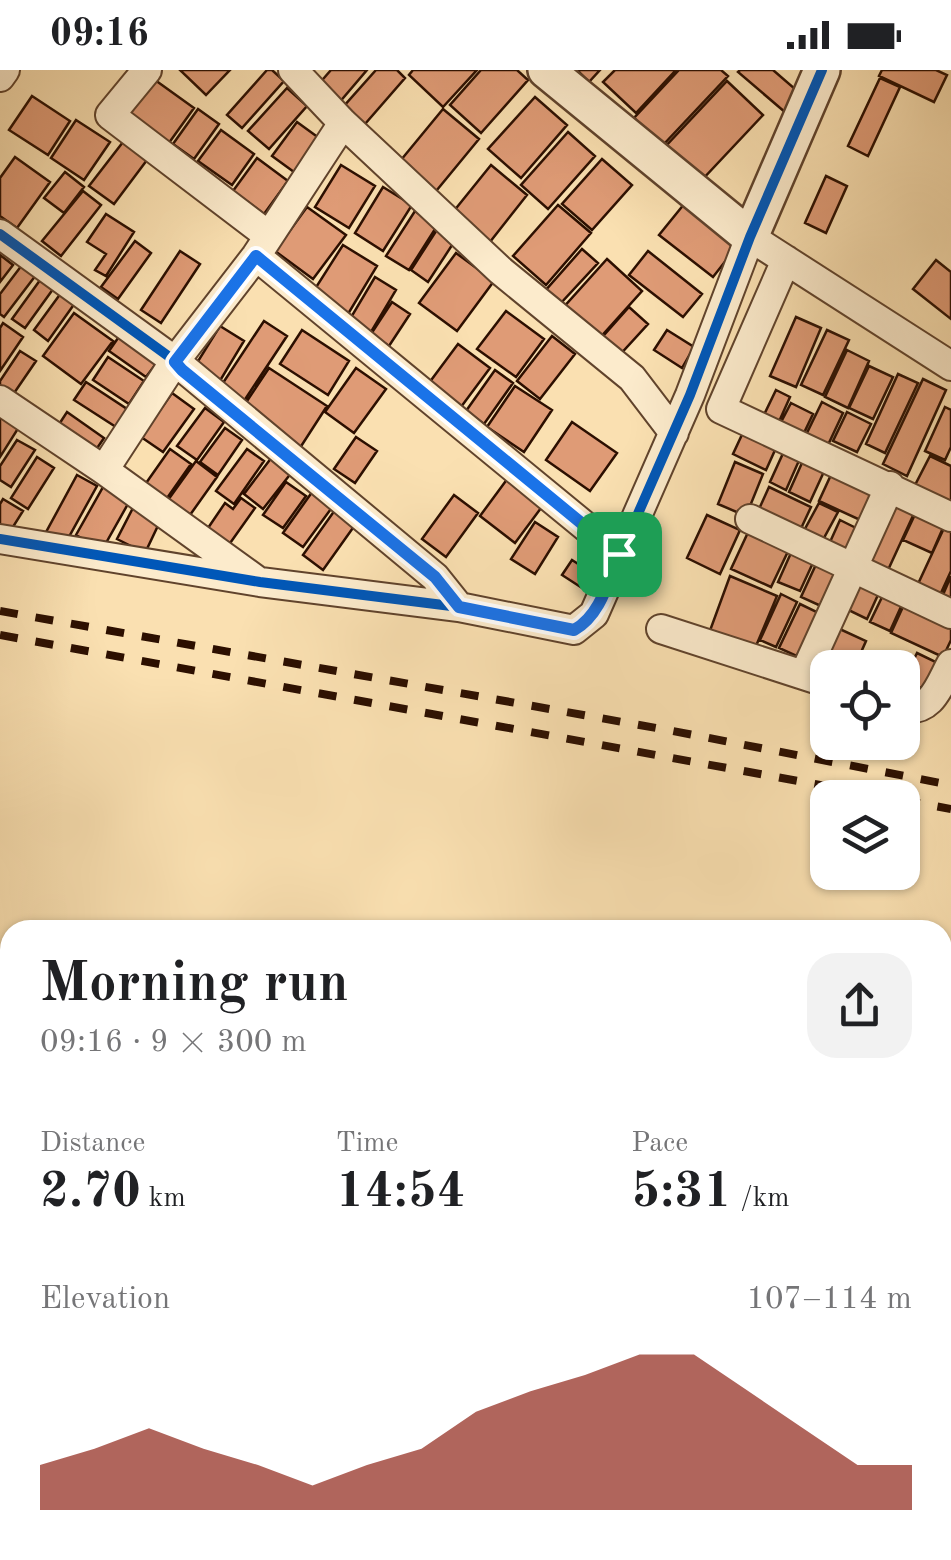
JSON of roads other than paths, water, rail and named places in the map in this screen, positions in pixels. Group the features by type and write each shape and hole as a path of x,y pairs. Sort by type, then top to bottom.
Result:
{"street":[{"path":"0,77 5,70"},
{"path":"147,70 110,115 619,554"},
{"path":"292,70 500,271 632,378 674,432"},
{"path":"546,70 750,237 951,366"},
{"path":"0,539 260,582 459,607 574,630 594,614 674,432 750,237 822,70"},
{"path":"104,470 175,362 262,246 343,123"},
{"path":"0,234 175,362 435,577 459,607"},
{"path":"786,260 721,409 951,517"},
{"path":"0,400 260,582"},
{"path":"826,650 853,567 890,486"},
{"path":"750,519 951,614"},
{"path":"661,629 810,677"},
{"path":"920,709 928,704 951,664"}],"railway":[{"path":"0,611 673,731 951,785"},
{"path":"0,635 810,783"},
{"path":"920,803 951,809"}]}
